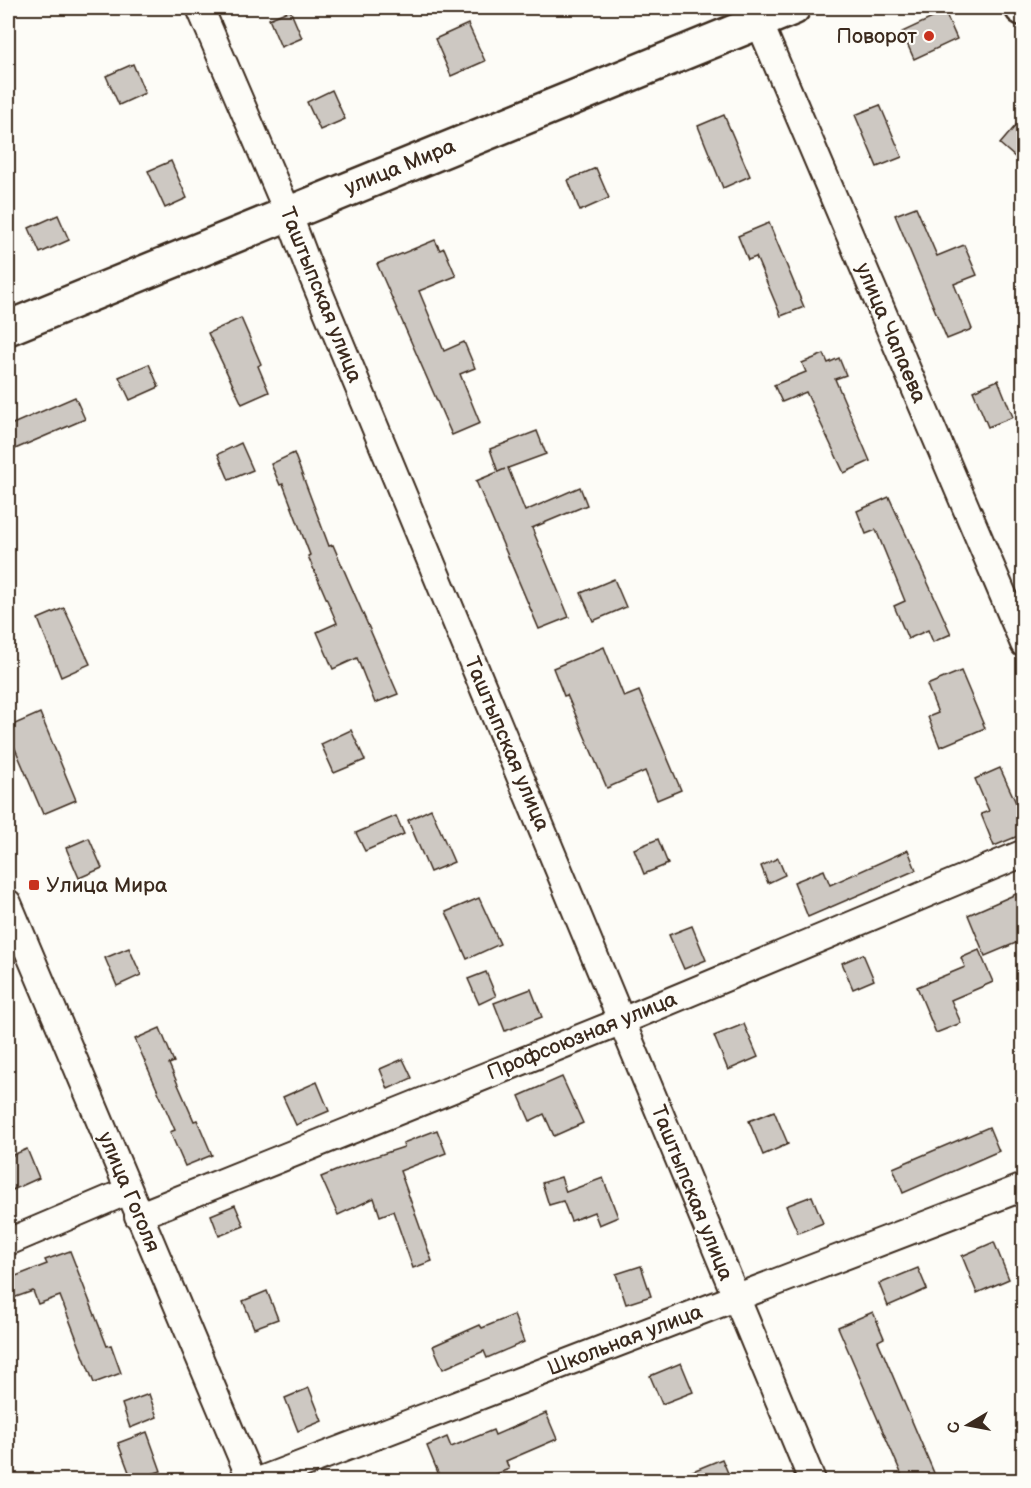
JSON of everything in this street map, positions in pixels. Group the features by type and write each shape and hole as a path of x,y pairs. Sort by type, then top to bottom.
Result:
{"main road":[{"name":"улица Мира","path":"8,328 793,8"}],"street":[{"name":"Таштыпская улица","path":"200,8 288,213 812,1480"},
{"name":"улица Чапаева","path":"759,22 1023,644"},
{"name":"Профсоюзная улица","path":"138,1216 621,1021 1023,853"},
{"name":"улица Гоголя","path":"8,903 251,1480"},
{"name":"Школьная улица","path":"261,1480 1023,1187"},
{"path":"8,1242 128,1191"}],"building":[{"path":"290,10 302,38 281,47 269,19"},
{"name":"Поворот","path":"945,12 957,39 914,59 902,32"},
{"path":"468,24 485,61 451,76 435,39"},
{"path":"133,64 145,93 119,105 106,76"},
{"path":"332,90 345,119 320,130 307,102"},
{"path":"880,105 902,157 877,167 855,115"},
{"path":"724,115 750,176 723,188 698,126"},
{"path":"1023,117 1023,164 1000,144"},
{"path":"171,161 187,198 165,208 148,171"},
{"path":"596,168 609,198 580,211 568,180"},
{"path":"916,207 937,256 964,245 977,275 954,284 972,329 947,339 895,215"},
{"path":"58,215 69,240 40,253 29,228"},
{"path":"769,223 804,307 781,316 756,257 748,260 738,236"},
{"path":"435,240 440,250 444,248 456,276 419,291 444,351 464,342 475,368 460,374 480,423 452,435 377,264"},
{"path":"241,318 261,364 258,366 269,392 242,404 208,333"},
{"path":"824,354 828,363 839,358 846,375 835,379 870,461 844,473 806,392 782,402 774,385 806,372 802,363"},
{"path":"149,364 159,387 130,400 119,377"},
{"path":"998,380 1013,417 988,427 973,391"},
{"path":"75,397 85,419 8,452 8,426"},
{"path":"537,431 546,454 508,468 525,511 580,487 587,505 532,528 569,617 539,629 476,481 498,472 490,449"},
{"path":"241,443 253,470 229,480 218,454"},
{"path":"294,453 329,546 333,545 398,694 375,703 357,658 333,669 317,632 337,623 308,556 310,555 283,484 280,485 271,464"},
{"path":"889,497 951,634 933,642 928,630 908,639 894,606 905,601 876,530 866,534 857,511"},
{"path":"614,579 626,607 593,621 581,593"},
{"path":"64,608 90,664 61,677 38,619"},
{"path":"604,647 624,697 639,691 681,790 657,800 645,771 607,788 553,668"},
{"path":"961,671 985,728 940,747 928,717 938,713 927,685"},
{"path":"40,713 76,800 43,814 8,732 8,727"},
{"path":"351,730 365,760 334,773 321,744"},
{"path":"1000,768 1023,818 1023,834 994,846 981,814 989,811 975,779"},
{"path":"431,809 454,862 430,872 408,820"},
{"path":"396,816 404,834 365,851 356,833"},
{"path":"89,838 102,868 79,878 66,848"},
{"path":"658,839 668,864 644,874 634,849"},
{"path":"908,850 916,870 808,917 794,882 824,870 830,885"},
{"path":"778,858 785,875 768,883 761,866"},
{"path":"1023,891 1023,940 985,956 968,915"},
{"path":"479,898 500,944 467,959 446,912"},
{"path":"692,926 706,960 684,969 669,935"},
{"path":"129,948 141,975 117,986 105,958"},
{"path":"979,950 993,982 951,1000 961,1023 936,1033 917,987 965,967 961,958"},
{"path":"863,954 874,980 853,989 842,963"},
{"path":"486,972 496,996 479,1004 468,979"},
{"path":"531,989 542,1017 505,1031 494,1003"},
{"path":"744,1024 758,1057 728,1070 714,1036"},
{"path":"160,1028 174,1062 169,1064 212,1155 185,1166 170,1132 175,1130 135,1039"},
{"path":"403,1059 412,1078 388,1089 380,1069"},
{"path":"562,1077 583,1123 554,1136 544,1114 530,1121 519,1096"},
{"path":"317,1082 329,1111 296,1125 283,1097"},
{"path":"774,1111 788,1144 763,1155 749,1121"},
{"path":"989,1127 999,1151 903,1193 893,1168"},
{"path":"437,1130 446,1153 400,1171 432,1261 413,1268 393,1211 380,1216 374,1198 338,1215 321,1177 404,1147 403,1143"},
{"path":"27,1149 39,1178 8,1192 8,1157"},
{"path":"561,1177 566,1192 603,1178 618,1217 599,1225 594,1212 571,1221 563,1201 549,1205 542,1183"},
{"path":"812,1196 823,1223 798,1233 786,1206"},
{"path":"235,1205 244,1226 219,1236 211,1215"},
{"path":"994,1242 1009,1279 977,1293 962,1256"},
{"path":"70,1251 107,1346 111,1345 121,1373 94,1383 60,1296 38,1304 33,1291 13,1298 8,1282 8,1279 47,1264 45,1260"},
{"path":"641,1266 651,1296 626,1304 616,1274"},
{"path":"918,1268 927,1289 888,1306 879,1284"},
{"path":"267,1291 278,1319 254,1328 243,1301"},
{"path":"873,1312 884,1338 878,1341 937,1480 904,1480 838,1327"},
{"path":"514,1315 524,1342 487,1358 484,1351 443,1369 433,1346 480,1325 482,1328"},
{"path":"681,1363 693,1392 662,1404 650,1376"},
{"path":"309,1388 322,1421 298,1431 285,1398"},
{"path":"149,1394 157,1417 130,1428 122,1404"},
{"path":"546,1413 557,1439 506,1461 509,1469 481,1480 441,1480 427,1446 447,1437 451,1447 493,1430 495,1435"},
{"path":"147,1432 161,1471 132,1480 118,1443"},
{"path":"722,1459 731,1480 671,1480"}],"place":[{"name":"Поворот","path":"929,36"},
{"name":"Улица Мира","path":"34,885"}]}
